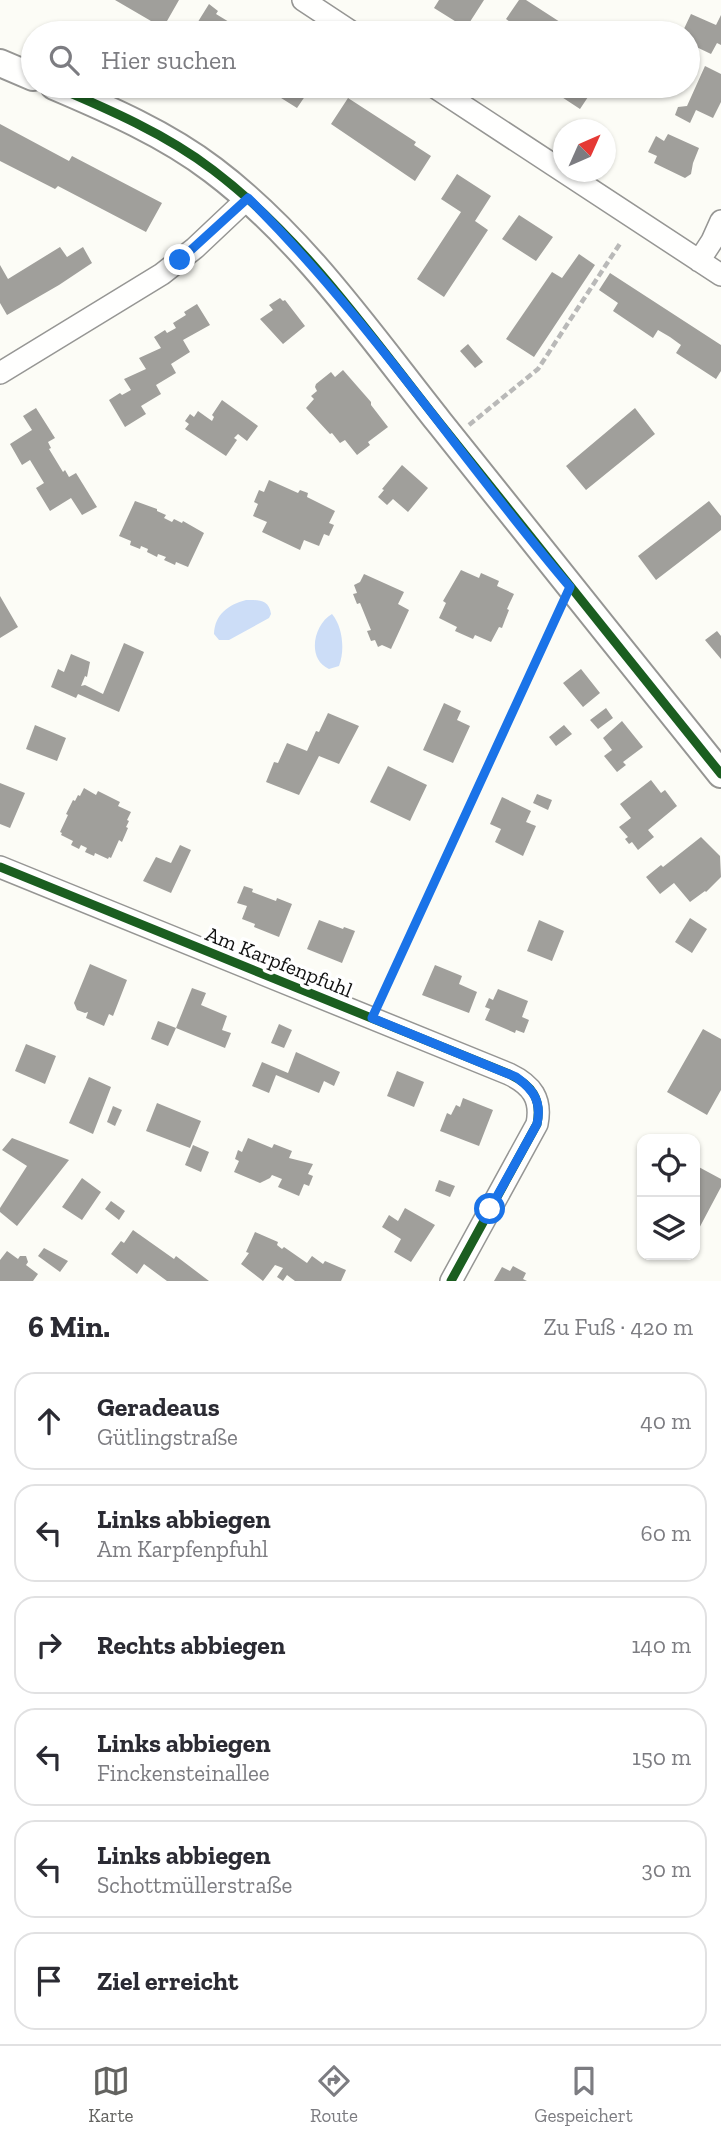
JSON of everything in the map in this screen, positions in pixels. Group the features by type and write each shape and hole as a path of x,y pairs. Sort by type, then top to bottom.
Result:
{"street":[{"path":"303,0 335,21"},
{"path":"0,63 21,72"},
{"path":"82,98 176,146 211,168 248,198 306,258 721,774"},
{"path":"451,98 721,275"},
{"path":"0,373 162,274 248,198"},
{"path":"699,261 721,221"},
{"name":"Am Karpfenpfuhl","path":"0,867 516,1077 528,1086 538,1099 540,1112 537,1124 451,1281"}],"path":[{"path":"468,426 538,369 621,242"},
{"path":"372,1018 570,587"}],"water":[{"path":"246,600 259,600 268,605 271,614 269,618 229,640 219,640 214,634 220,616 228,608"},
{"path":"332,614 341,632 342,653 339,666 329,669 317,658 315,642 321,625"}],"building":[{"path":"115,0 179,0 167,21 151,21"},
{"path":"439,0 484,0 470,21 455,21 434,8"},
{"path":"519,0 526,0 558,21 509,21 506,19"},
{"path":"209,4 218,11 216,14 227,21 198,21"},
{"path":"691,14 716,25 721,15 721,45 717,43 711,54 700,49 700,21 688,21"},
{"path":"705,66 721,74 721,102 713,118 696,110 690,123 675,115 678,107 687,106 691,98 700,98 700,77"},
{"path":"281,98 304,98 297,108"},
{"path":"348,98 416,142 414,145 431,156 415,181 331,124"},
{"path":"563,98 587,98 580,109"},
{"path":"0,124 69,161 72,156 162,203 146,232 58,186 55,189 0,161"},
{"path":"668,134 699,148 691,174 685,178 654,163 657,156 648,152 656,136 664,141"},
{"path":"457,174 491,196 475,221 488,230 444,297 417,279 461,212 441,199"},
{"path":"519,215 553,237 536,261 502,239"},
{"path":"60,247 67,257 83,247 92,263 7,315 0,303 0,265 8,279"},
{"path":"579,254 595,265 534,357 506,339 552,272 562,278"},
{"path":"610,273 721,345 721,371 716,379 676,353 681,345 670,337 658,330 653,338 613,311 618,303 599,290"},
{"path":"280,298 285,300 305,326 283,344 260,319 273,310 269,305"},
{"path":"197,304 210,325 183,340 190,352 171,364 176,373 156,385 161,394 141,406 146,414 125,427 109,400 131,390 124,379 146,369 139,358 161,348 154,337 165,330 167,333 176,328 173,323"},
{"path":"468,344 483,362 475,368 460,351"},
{"path":"343,370 371,402 388,427 368,442 370,445 357,455 345,440 340,443 306,408 314,399 311,396 317,391 316,384 331,372 335,377"},
{"path":"222,400 258,426 247,441 238,434 226,456 185,429 189,424 185,421 190,414 194,417 198,411 212,421 212,415"},
{"path":"36,408 55,438 48,442 51,448 49,449 63,472 65,470 69,477 76,473 97,507 82,515 71,498 50,511 36,488 44,483 30,460 22,465 10,444 32,430 23,416"},
{"path":"635,408 655,434 586,490 566,466"},
{"path":"402,465 428,488 408,512 393,499 387,505 378,497"},
{"path":"269,480 298,493 300,490 308,493 307,497 335,511 329,523 334,525 329,536 324,534 319,546 304,540 300,550 262,532 267,522 253,516 258,504 254,502 259,490 264,492"},
{"path":"135,501 157,509 166,515 164,518 172,522 174,519 182,523 183,521 204,533 188,567 176,562 175,565 158,554 157,557 141,546 140,549 130,545 131,541 119,536"},
{"path":"709,501 721,516 721,530 656,580 638,556"},
{"path":"461,570 479,578 481,573 499,581 497,586 514,594 502,628 499,627 491,642 475,635 473,639 455,631 457,627 439,618 446,603 443,601"},
{"path":"364,574 404,592 398,604 409,610 391,649 382,645 378,647 375,640 371,641 367,631 371,630 360,603 357,604 353,594 357,593 354,585 360,582"},
{"path":"0,596 18,627 0,638"},
{"path":"717,631 721,636 721,659 705,640"},
{"path":"124,643 144,652 119,712 78,694 76,698 51,687 58,669 64,672 71,654 90,662 87,677 85,676 81,686 85,685 103,694"},
{"path":"581,669 600,693 583,707 563,683"},
{"path":"444,703 461,711 457,720 470,726 453,763 423,750"},
{"path":"606,708 613,718 598,729 590,720"},
{"path":"328,713 359,726 339,764 319,756 299,795 266,782 274,762 278,763 287,743 307,751"},
{"path":"622,721 643,747 623,762 626,765 617,772 604,756 612,750 603,738"},
{"path":"35,725 66,738 57,761 26,749"},
{"path":"564,725 572,734 556,746 549,737"},
{"path":"388,766 427,785 410,821 370,802"},
{"path":"651,780 661,793 665,790 677,806 648,830 654,837 638,850 632,842 629,844 625,839 628,837 619,827 631,818 620,804"},
{"path":"0,783 25,793 10,828 0,824"},
{"path":"84,788 96,795 98,791 120,802 118,806 131,812 122,842 119,840 111,858 85,852 87,848 81,845 79,849 71,845 73,841 61,835 68,815 66,814 73,800 80,796"},
{"path":"537,794 552,800 548,810 533,803"},
{"path":"502,797 531,811 526,822 536,826 523,856 495,842 501,829 490,824"},
{"path":"701,837 720,856 721,877 706,892 690,902 674,883 660,894 646,877"},
{"path":"180,845 191,850 171,893 143,881 156,857 171,863"},
{"path":"244,886 276,901 277,898 292,904 279,937 242,919 247,906 237,903"},
{"path":"690,918 707,929 692,953 675,942"},
{"path":"319,920 355,931 342,963 307,949"},
{"path":"539,920 564,931 552,961 527,951"},
{"path":"90,964 127,980 113,1016 109,1014 104,1026 86,1018 88,1012 77,1010 74,1003"},
{"path":"435,965 462,976 459,984 477,992 469,1013 422,995"},
{"path":"192,988 206,993 201,1005 227,1016 222,1030 231,1033 225,1048 176,1028"},
{"path":"498,989 528,1001 522,1017 529,1020 524,1033 516,1030 515,1033 485,1020 490,1009 485,1007 489,998 493,1000"},
{"path":"158,1021 176,1028 168,1046 151,1039"},
{"path":"279,1024 292,1030 284,1048 271,1043"},
{"path":"703,1029 721,1039 721,1090 707,1115 667,1092"},
{"path":"26,1044 56,1056 45,1084 15,1071"},
{"path":"296,1052 340,1072 334,1086 324,1081 319,1093 276,1075 269,1093 252,1086 262,1062 288,1073"},
{"path":"397,1071 424,1082 414,1107 387,1096"},
{"path":"89,1077 111,1087 93,1134 69,1123"},
{"path":"463,1098 493,1110 479,1146 440,1131 447,1113 451,1115 456,1105 460,1107"},
{"path":"157,1103 201,1121 190,1148 146,1131"},
{"path":"113,1106 122,1110 115,1126 107,1122"},
{"path":"12,1138 69,1160 17,1226 0,1212 27,1166 2,1150"},
{"path":"248,1138 272,1148 274,1144 292,1151 289,1158 313,1164 308,1174 313,1176 309,1186 304,1184 299,1196 278,1187 282,1179 272,1175 260,1183 234,1172 239,1161 235,1159 238,1150 242,1152"},
{"path":"193,1145 209,1152 201,1172 185,1165"},
{"path":"700,1168 721,1179 721,1187 700,1227"},
{"path":"82,1178 101,1192 82,1220 62,1207"},
{"path":"439,1180 455,1186 450,1197 435,1191"},
{"path":"111,1201 125,1211 119,1220 105,1209"},
{"path":"405,1208 435,1225 411,1262 394,1252 401,1239 382,1227 389,1215 398,1221"},
{"path":"133,1230 174,1259 176,1256 209,1281 167,1281 144,1264 137,1274 111,1254 121,1241 124,1243"},
{"path":"255,1232 278,1242 277,1245 282,1249 284,1247 307,1263 312,1256 323,1264 325,1261 346,1270 341,1281 295,1281 287,1275 283,1281 277,1277 283,1268 275,1265 263,1281 241,1264 249,1253 246,1252"},
{"path":"44,1248 68,1261 60,1272 38,1256"},
{"path":"7,1251 18,1259 20,1256 26,1256 26,1265 38,1274 33,1281 0,1281 0,1260"},
{"path":"513,1266 526,1273 523,1279 527,1281 494,1281 502,1267 510,1271"}],"cycle path":[{"path":"82,98 116,113 195,157 246,197 306,256 721,774"},
{"path":"0,867 509,1074 524,1083 536,1100 537,1124 451,1281"}],"route":[{"path":"180,260 248,198 306,258 352,313 570,587 372,1018 516,1077 528,1086 538,1099 540,1112 537,1124 490,1209"}]}
